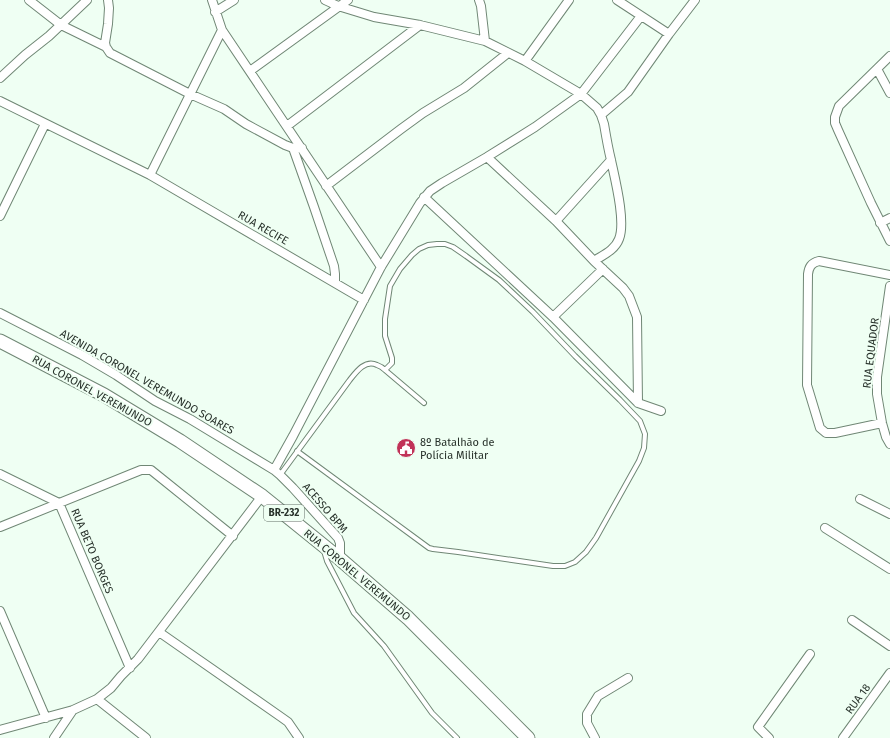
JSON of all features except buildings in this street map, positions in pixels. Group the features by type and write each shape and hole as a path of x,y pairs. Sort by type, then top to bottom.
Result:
{"highway":[{"name":"RUA CORONEL VEREMUNDO","path":"0,341 104,395 180,441 262,496 340,559 408,618 528,738"}],"street":[{"path":"29,0 61,25 106,47"},
{"path":"0,78 49,36 87,0"},
{"path":"108,0 109,8 105,43 110,53 190,94 224,109 285,145 293,148 302,148"},
{"path":"212,0 222,30 381,267"},
{"path":"216,12 234,0"},
{"path":"325,0 338,6 374,17 420,25 485,41 525,61 581,94 597,108 601,115 616,183 621,216 621,233 619,241 611,251 594,261"},
{"path":"250,71 348,0"},
{"path":"525,61 569,0"},
{"path":"616,0 669,34"},
{"path":"601,115 628,92 695,0"},
{"path":"482,2 485,41"},
{"path":"277,472 293,436 381,267 424,197 442,183 535,127 581,94 641,16"},
{"path":"287,126 420,25"},
{"path":"150,175 222,30"},
{"path":"326,186 423,113 464,88 508,53"},
{"path":"890,56 839,106 835,117 835,123 871,204 890,241"},
{"path":"877,69 890,93"},
{"name":"RUA RECIFE","path":"0,102 150,175 364,300"},
{"path":"0,216 45,124"},
{"path":"293,148 334,266 335,282"},
{"path":"487,157 556,221 594,261 623,288 629,296 637,317 638,403"},
{"path":"556,221 611,160"},
{"path":"424,197 552,317 638,403 660,411"},
{"path":"880,223 890,218"},
{"path":"885,428 826,433 820,428 807,385 808,274 809,267 814,262 819,261 890,275"},
{"path":"552,317 603,269"},
{"name":"RUA EQUADOR","path":"890,286 877,376 877,394 886,437 890,444"},
{"name":"AVENIDA CORONEL VEREMUNDO SOARES","path":"0,313 82,355 116,375 155,401 190,419 277,472"},
{"path":"0,527 141,470 151,470 233,536"},
{"name":"ACESSO BPM","path":"277,472 304,499 338,538 340,543 340,559"},
{"name":"RUA BETO BORGES","path":"0,474 59,503 130,668"},
{"path":"0,730 73,710 97,699 111,688 138,659 262,496"},
{"path":"860,499 890,514"},
{"path":"825,528 890,569"},
{"path":"0,611 46,718"},
{"path":"852,620 890,646"},
{"path":"159,632 288,722 299,738"},
{"path":"769,738 758,727 810,654"},
{"name":"RUA 18","path":"843,738 890,674"},
{"path":"595,738 587,723 587,714 598,696 628,678"},
{"path":"97,699 146,738"},
{"path":"54,738 73,710"}],"lane":[{"path":"298,450 406,532 433,550 458,552 553,566 565,566 575,562 586,552 596,538 639,461 644,448 645,434 640,421 533,312 499,280 466,256 445,244 428,245 419,249 400,270 390,286 385,319 385,336 392,358 392,363 385,370"},
{"path":"277,472 298,450 357,370 364,365 371,363 377,364 424,403"},
{"path":"322,545 326,561 354,613 384,646 432,713 457,738"}],"place":[{"name":"8º Batalhão de Polícia Militar","path":"406,448"}]}
